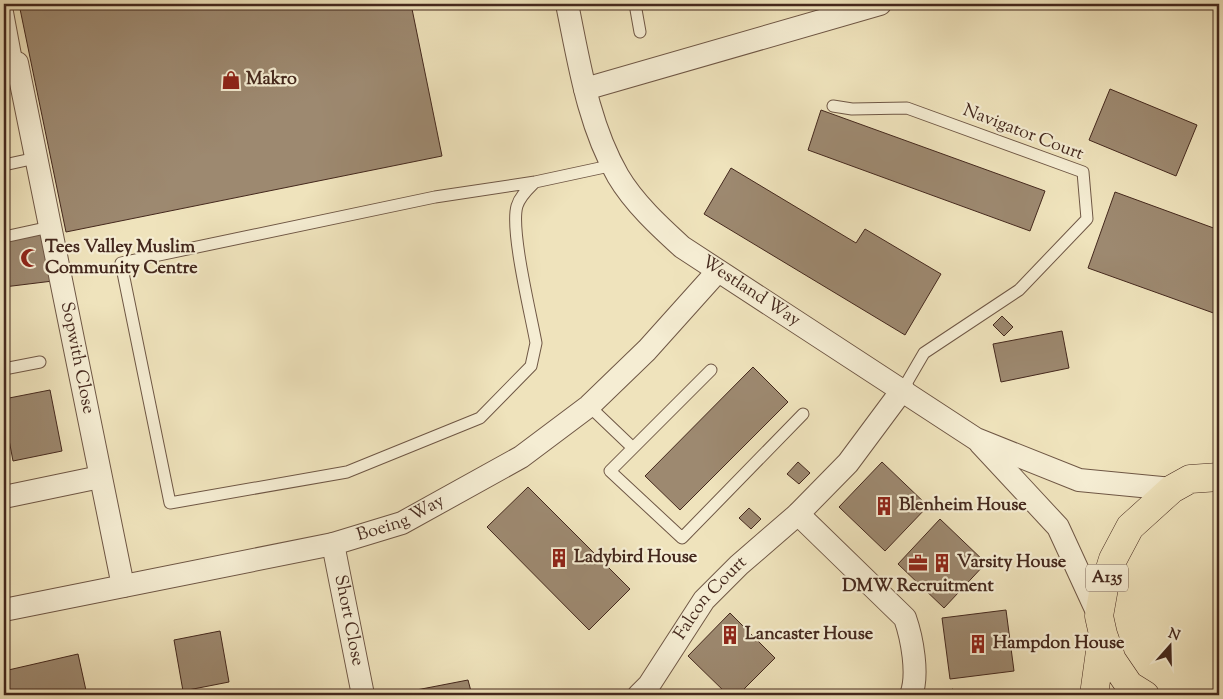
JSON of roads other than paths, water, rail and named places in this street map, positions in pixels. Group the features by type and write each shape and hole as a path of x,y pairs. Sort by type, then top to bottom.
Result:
{"main road":[{"name":"A135","path":"1094,695 1104,588 1113,559 1130,527 1181,484 1219,460"},
{"path":"1181,484 1219,477"},
{"name":"A135","path":"1101,625 1112,660 1129,685 1144,695"}],"street":[{"name":"Westland Way","path":"567,4 585,89 596,128 619,176 652,218 682,247 717,272 903,390 976,439 1079,480 1181,484"},
{"path":"585,89 880,4"},
{"name":"Sopwith Close","path":"17,63 123,586"},
{"name":"Boeing Way","path":"4,610 333,544 402,524 522,457 589,406 647,350 717,272"},
{"name":"Falcon Court","path":"639,695 649,685 704,600 740,565 798,514 848,463 903,390"},
{"name":"Westland Way","path":"976,439 1058,527 1101,625"},
{"path":"4,497 100,477"},
{"path":"798,514 905,618 911,636 915,687 911,695"},
{"name":"Short Close","path":"333,544 363,695"}],"lane":[{"path":"6,4 17,63"},
{"path":"635,4 640,32"},
{"name":"Navigator Court","path":"834,106 852,109 907,108 1083,172 1087,219 1020,290 924,353 903,390"},
{"path":"4,165 36,158"},
{"path":"535,182 522,195 516,207 515,227 536,343 536,353 531,366 480,418 347,472 170,503 121,263 435,197 535,182 614,165"},
{"path":"4,237 50,228"},
{"path":"4,369 40,362"},
{"path":"711,370 610,471 682,538 803,414"},
{"path":"589,406 633,448"}],"place":[{"name":"Makro","path":"231,80"},
{"name":"Tees Valley Muslim Community Centre","path":"30,258"},
{"name":"Blenheim House","path":"884,506"},
{"name":"Ladybird House","path":"559,558"},
{"name":"DMW Recruitment","path":"918,563"},
{"name":"Varsity House","path":"942,563"},
{"name":"Lancaster House","path":"730,635"},
{"name":"Hampdon House","path":"978,644"}]}
